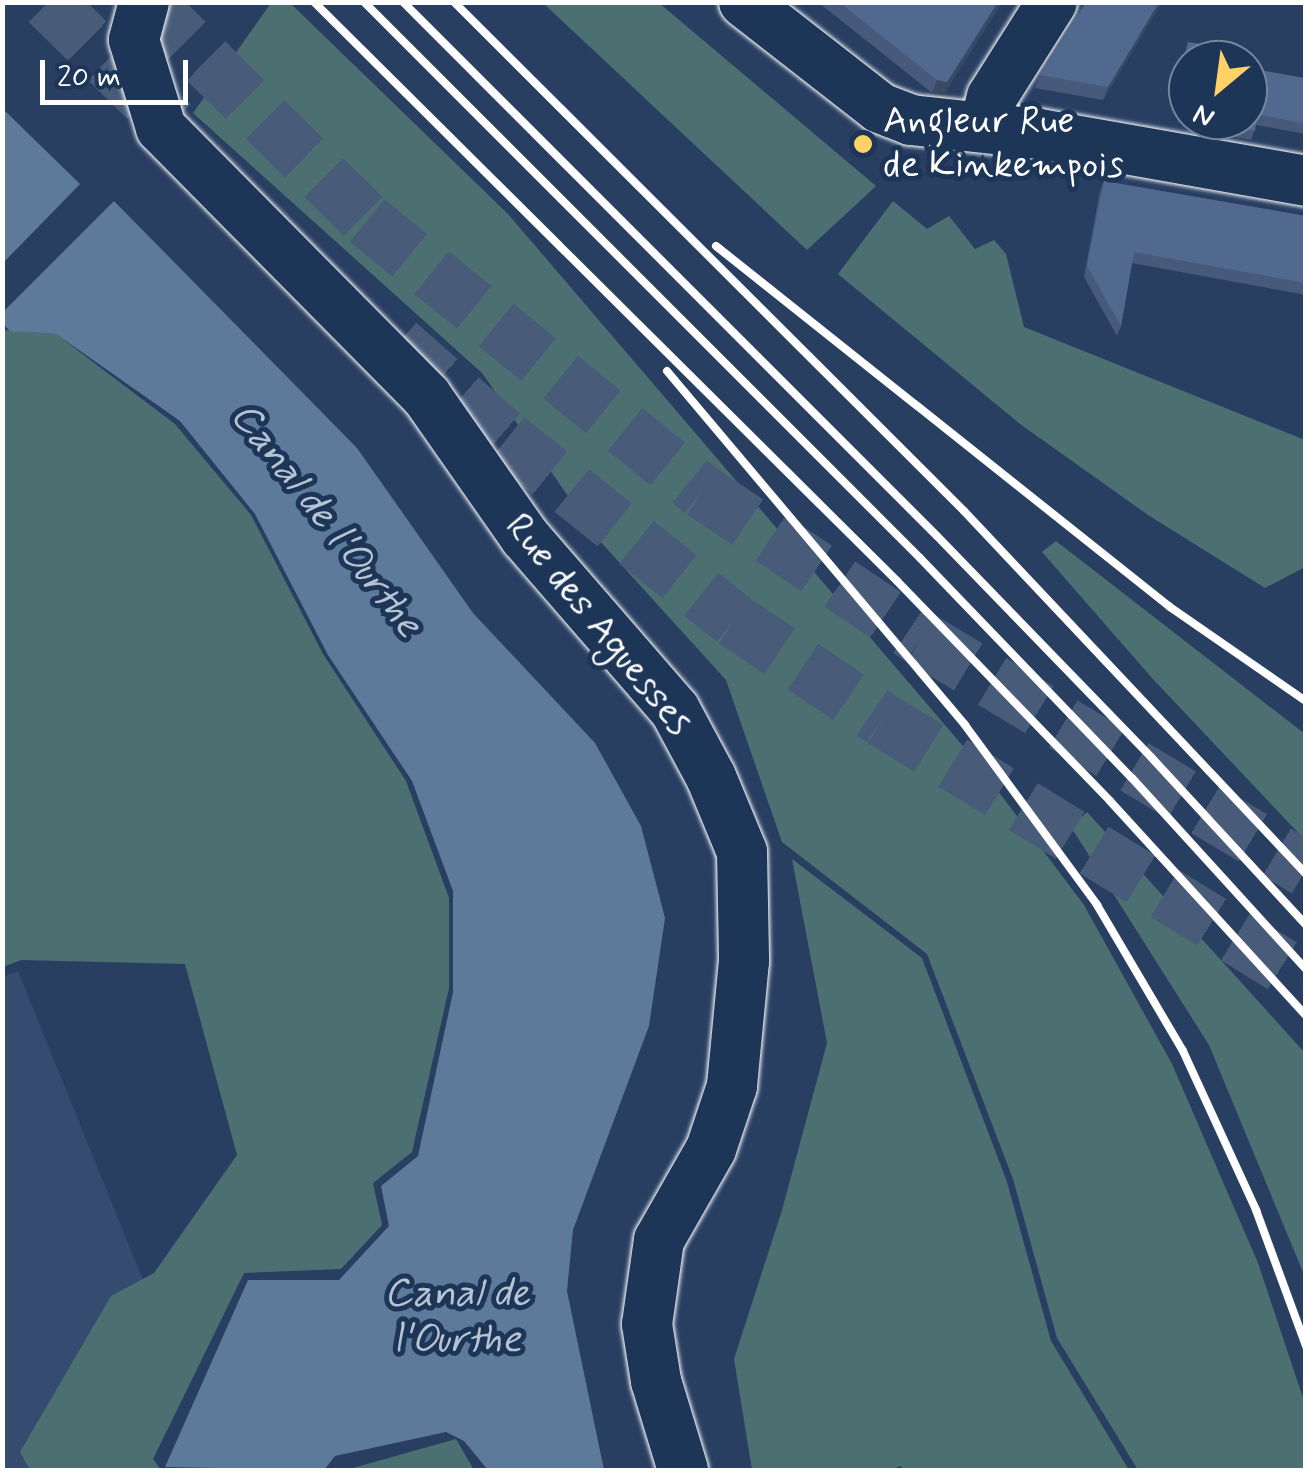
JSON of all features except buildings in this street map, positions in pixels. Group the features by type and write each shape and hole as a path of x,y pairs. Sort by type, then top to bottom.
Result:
{"street":[{"name":"Rue des Aguesses","path":"144,2 134,40 160,128 427,398 525,538 675,710 711,777 742,852 744,960 732,1086 712,1148 658,1240 646,1324 656,1381 682,1470"},
{"path":"744,2 880,108 911,120 984,127 1306,181"},
{"path":"984,127 992,97 1052,2"}],"shaded area":[{"path":"18,971 145,1285 37,1470 3,1470 2,977"}],"green space":[{"path":"271,3 290,3 508,214 974,759 1084,905 1172,1064 1258,1263 1305,1404 1305,1470 1138,1470 1057,1338 1013,1179 927,954 782,842 726,680 598,539 482,373 193,113"},
{"path":"543,3 659,3 876,186 807,250"},
{"path":"893,201 927,229 949,216 975,249 994,240 1006,254 1024,327 1305,440 1305,567 1265,588 1148,515 1020,424 838,274"},
{"path":"3,330 56,334 175,424 251,515 323,654 406,781 449,898 449,988 412,1152 373,1183 382,1225 341,1269 244,1273 153,1459 161,1470 30,1470 20,1452 111,1296 154,1273 237,1155 185,964 21,960 3,967"},
{"path":"1056,541 1305,734 1305,840 1152,678 1042,552"},
{"path":"1087,812 1305,1053 1305,1277 1209,1045 1071,827"},
{"path":"792,859 922,958 1007,1182 1051,1341 1129,1470 903,1470 901,1466 889,1470 752,1470 734,1359 782,1210 827,1043"},
{"path":"456,1439 474,1470 346,1470"}],"water":[{"name":"Canal de l'Ourthe","path":"2,108 80,184 114,201 357,448 473,613 595,743 641,826 665,918 649,1026 573,1230 567,1291 604,1470 488,1470 464,1441 446,1432 335,1456 324,1470 165,1467 248,1280 339,1280 389,1226 381,1186 418,1156 453,992 453,891 412,781 328,655 255,514 180,421 56,334 10,331 3,324"}],"pier":[{"path":"84,180 117,198 3,312 3,263"}],"tunnel":[{"path":"48,2 171,123"},
{"path":"147,2 367,220 702,491 921,638 1306,869"},
{"path":"398,343 507,438 734,620 882,719 1306,980"}],"railway":[{"path":"314,2 897,581 1110,801 1306,1016"},
{"path":"364,2 920,558 1132,778 1306,969"},
{"path":"403,2 937,536 1151,757 1306,925"},
{"path":"454,2 964,511 1306,874"},
{"path":"716,246 1170,607 1306,701"},
{"path":"667,371 965,725 1097,905 1183,1051 1256,1210 1306,1346"}],"place":[{"name":"Angleur Rue de Kinkempois","path":"863,144"}]}
